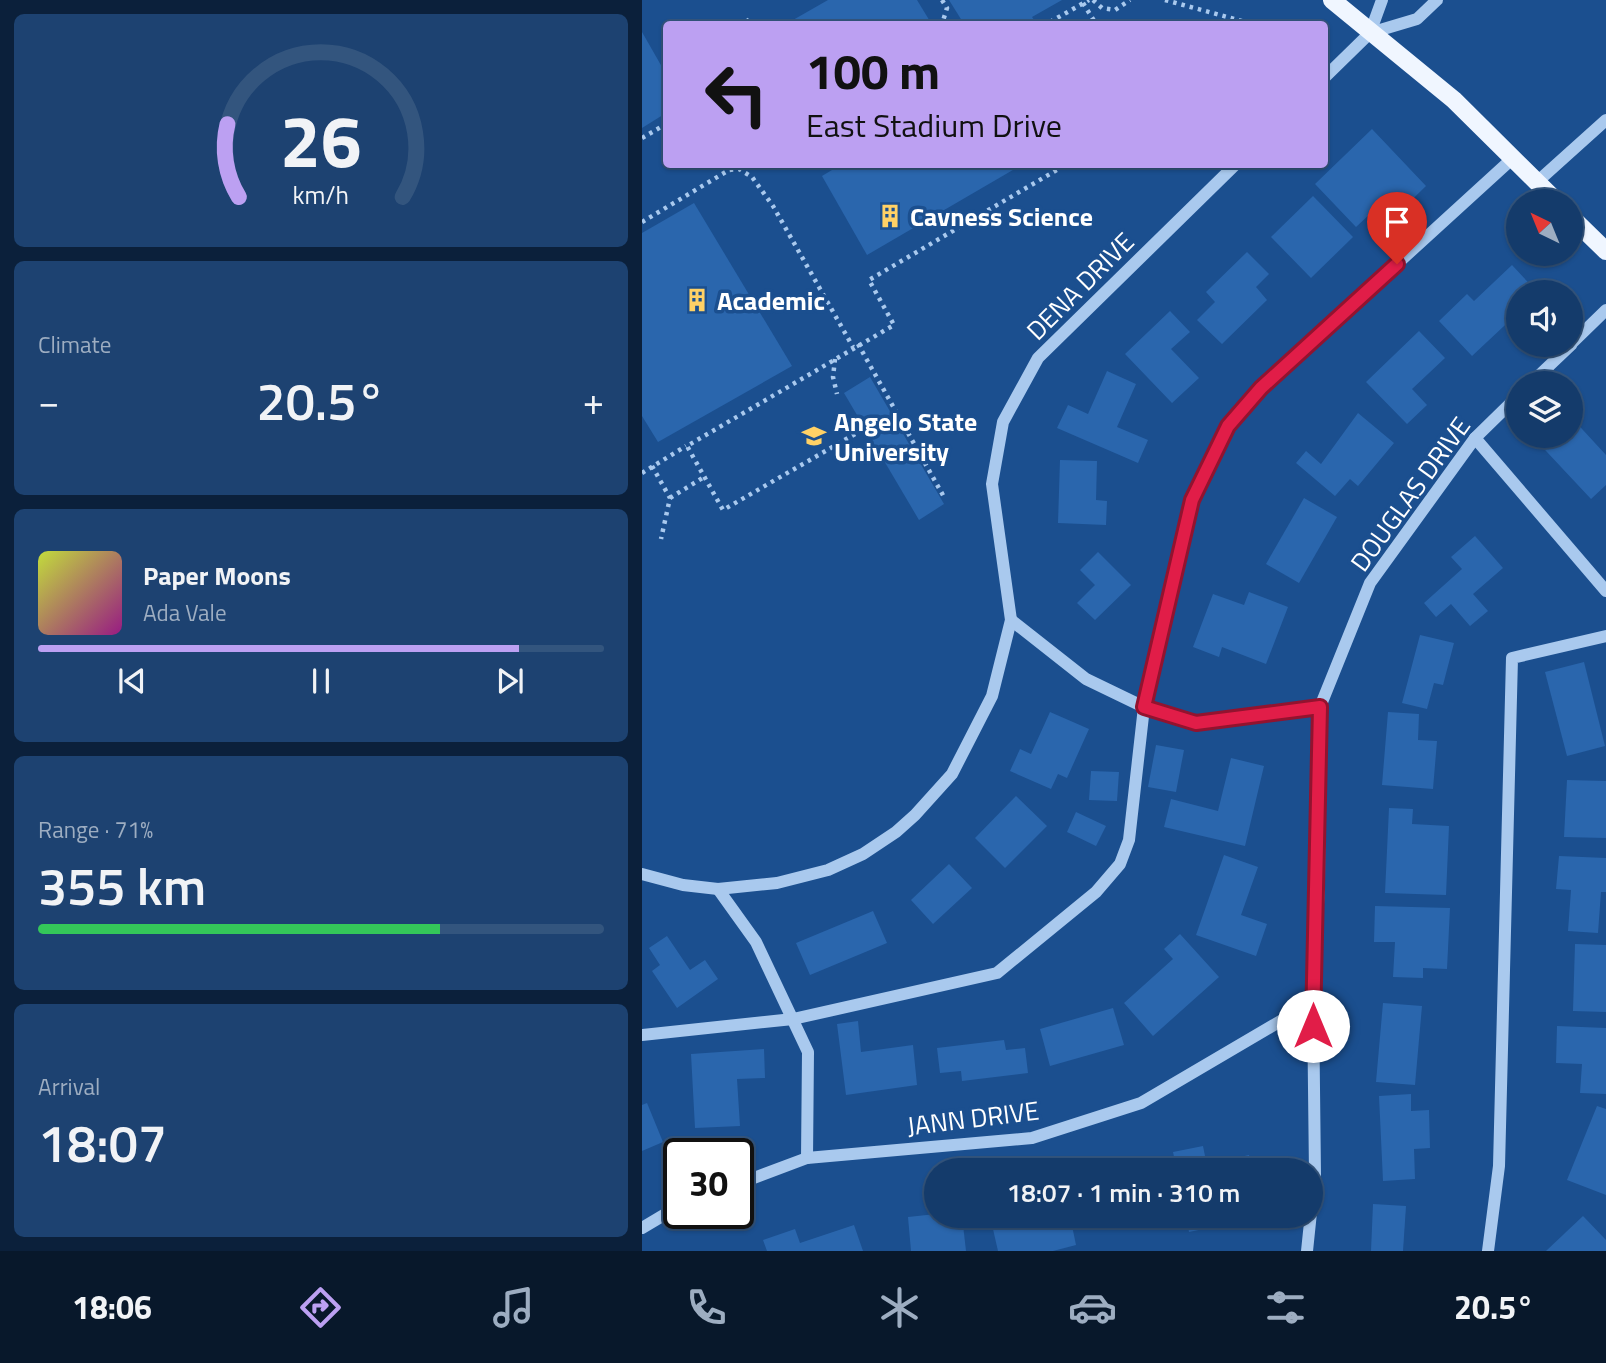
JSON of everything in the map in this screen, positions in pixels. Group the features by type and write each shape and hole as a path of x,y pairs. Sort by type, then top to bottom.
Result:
{"main road":[{"path":"1333,0 1454,100 1543,189"},
{"path":"1584,230 1606,251"}],"street":[{"path":"1328,74 1370,33 1382,0"},
{"path":"1370,33 1417,19 1437,0"},
{"path":"1537,183 1606,120"},
{"path":"642,1035 793,1019 997,973 1096,892 1120,864 1129,840 1144,707 1192,500 1228,426 1261,388 1513,158"},
{"name":"DENA DRIVE","path":"642,874 683,885 718,889 777,883 828,870 863,854 915,815 952,774 992,696 1011,620 992,484 1003,422 1038,358 1232,168"},
{"path":"1583,332 1606,310"},
{"path":"1543,371 1558,357"},
{"name":"DOUGLAS DRIVE","path":"1307,1251 1315,1174 1313,1002 1319,884 1320,707 1370,583 1475,438 1506,408"},
{"path":"1475,438 1606,590"},
{"path":"1011,620 1086,679 1144,707 1196,723 1320,707"},
{"path":"1488,1251 1499,1167 1512,658 1606,636"},
{"path":"718,889 756,942 808,1052 808,1158"},
{"name":"JANN DRIVE","path":"754,1178 808,1158 1032,1138 1141,1102 1313,1002"},
{"path":"642,1228 663,1216"}],"path":[{"path":"942,0 947,8 943,21"},
{"path":"1052,21 1091,0 1102,8 1115,10 1130,0"},
{"path":"1165,0 1242,21"},
{"path":"1083,4 1094,21"},
{"path":"642,138 663,126"},
{"path":"642,473 895,325 869,281 1060,168"},
{"path":"642,222 729,170 739,169 752,177 773,206 944,498"},
{"path":"835,358 833,377 837,394"},
{"path":"686,446 723,510 855,434"},
{"path":"652,467 670,498 661,539"},
{"path":"670,498 704,477"}],"building":[{"path":"828,0 917,0 930,21 791,21"},
{"path":"949,0 1062,0 1032,17 1035,21 962,21"},
{"path":"642,32 663,69 663,115 642,128"},
{"path":"1372,129 1426,186 1385,226 1372,212 1356,227 1315,184"},
{"name":"Cavness Science","path":"835,168 1016,168 867,255 822,176"},
{"path":"1313,196 1353,237 1311,278 1271,237"},
{"name":"Academic","path":"694,203 792,366 658,442 642,416 642,233"},
{"path":"1247,252 1269,274 1256,287 1267,300 1222,344 1197,320 1215,302 1206,292"},
{"path":"1511,266 1526,280 1506,280 1506,324 1472,356 1439,321 1467,294 1474,301"},
{"path":"1170,311 1190,332 1171,349 1199,378 1172,403 1125,354"},
{"path":"1419,331 1445,358 1412,389 1427,405 1407,424 1366,382"},
{"path":"1107,371 1136,384 1117,427 1148,440 1138,463 1057,428 1068,405 1088,414"},
{"path":"870,377 944,504 919,520 844,393"},
{"path":"1358,413 1394,443 1358,486 1350,479 1335,496 1296,463 1306,451 1321,464"},
{"path":"1583,430 1606,455 1606,485 1591,499 1543,448 1583,448"},
{"path":"1060,460 1097,461 1096,500 1107,501 1106,525 1058,523"},
{"path":"1304,498 1337,517 1299,583 1266,564"},
{"path":"1475,536 1503,568 1473,594 1488,611 1470,626 1451,604 1436,617 1424,603 1462,569 1451,557"},
{"path":"1098,552 1131,585 1095,620 1077,603 1095,585 1080,570"},
{"path":"1249,592 1288,607 1266,664 1222,647 1219,657 1193,647 1213,594 1244,605"},
{"path":"1420,635 1454,643 1443,685 1434,683 1427,709 1402,703"},
{"path":"1584,662 1605,746 1567,756 1545,672"},
{"path":"1050,712 1089,729 1067,778 1058,774 1051,789 1010,771 1020,749 1031,754"},
{"path":"1388,712 1419,714 1418,740 1437,741 1433,789 1382,785"},
{"path":"1156,745 1184,750 1176,792 1148,787"},
{"path":"1231,758 1264,766 1245,846 1164,827 1171,799 1218,811"},
{"path":"1091,771 1119,772 1117,801 1089,800"},
{"path":"1567,780 1606,781 1606,838 1564,837"},
{"path":"1016,796 1047,826 1005,868 975,838"},
{"path":"1389,808 1413,809 1412,824 1449,826 1446,895 1385,893"},
{"path":"1076,812 1106,826 1096,846 1067,832"},
{"path":"1224,855 1258,867 1241,915 1267,924 1256,956 1196,935"},
{"path":"1559,856 1606,858 1606,892 1601,892 1598,933 1568,931 1571,890 1556,889"},
{"path":"949,864 972,888 933,924 911,900"},
{"path":"1375,906 1450,908 1447,969 1423,968 1423,978 1393,977 1395,942 1374,942"},
{"path":"873,911 887,943 810,975 796,943"},
{"path":"1180,934 1219,977 1153,1036 1124,1003 1173,959 1164,949"},
{"path":"667,936 690,970 705,960 718,979 677,1008 652,971 660,965 649,948"},
{"path":"1575,944 1606,945 1606,1012 1573,1011"},
{"path":"1383,1003 1422,1006 1415,1085 1376,1082"},
{"path":"1113,1008 1124,1045 1050,1066 1040,1029"},
{"path":"858,1021 861,1052 913,1045 917,1085 846,1095 837,1024"},
{"path":"1557,1026 1606,1028 1606,1094 1580,1093 1582,1064 1556,1063"},
{"path":"1004,1040 1006,1050 1025,1048 1028,1073 962,1081 961,1071 940,1073 937,1048"},
{"path":"764,1049 765,1078 737,1079 740,1126 695,1128 691,1054"},
{"path":"1411,1094 1411,1111 1429,1110 1430,1148 1414,1149 1415,1179 1383,1181 1379,1096"},
{"path":"647,1103 663,1142 642,1151 642,1105"},
{"path":"1597,1106 1606,1109 1606,1195 1567,1180"},
{"path":"1203,1146 1205,1158 1174,1158 1173,1152"},
{"path":"1373,1204 1406,1206 1403,1251 1371,1251"},
{"path":"924,1215 924,1228 963,1228 966,1251 911,1251 908,1217"},
{"path":"1583,1216 1606,1240 1606,1251 1546,1251"},
{"path":"854,1225 863,1251 767,1251 763,1240 795,1229 800,1243"},
{"path":"993,1228 1072,1228 1076,1245 1053,1251 998,1251"},
{"path":"1188,1228 1208,1228 1189,1232"}],"place":[{"name":"Cavness Science","path":"890,216"},
{"name":"Academic","path":"697,300"},
{"name":"Angelo State University","path":"814,436"}],"route":[{"path":"1313,1026 1319,884 1320,707 1196,723 1144,707 1192,500 1228,426 1261,388 1397,264"}]}
